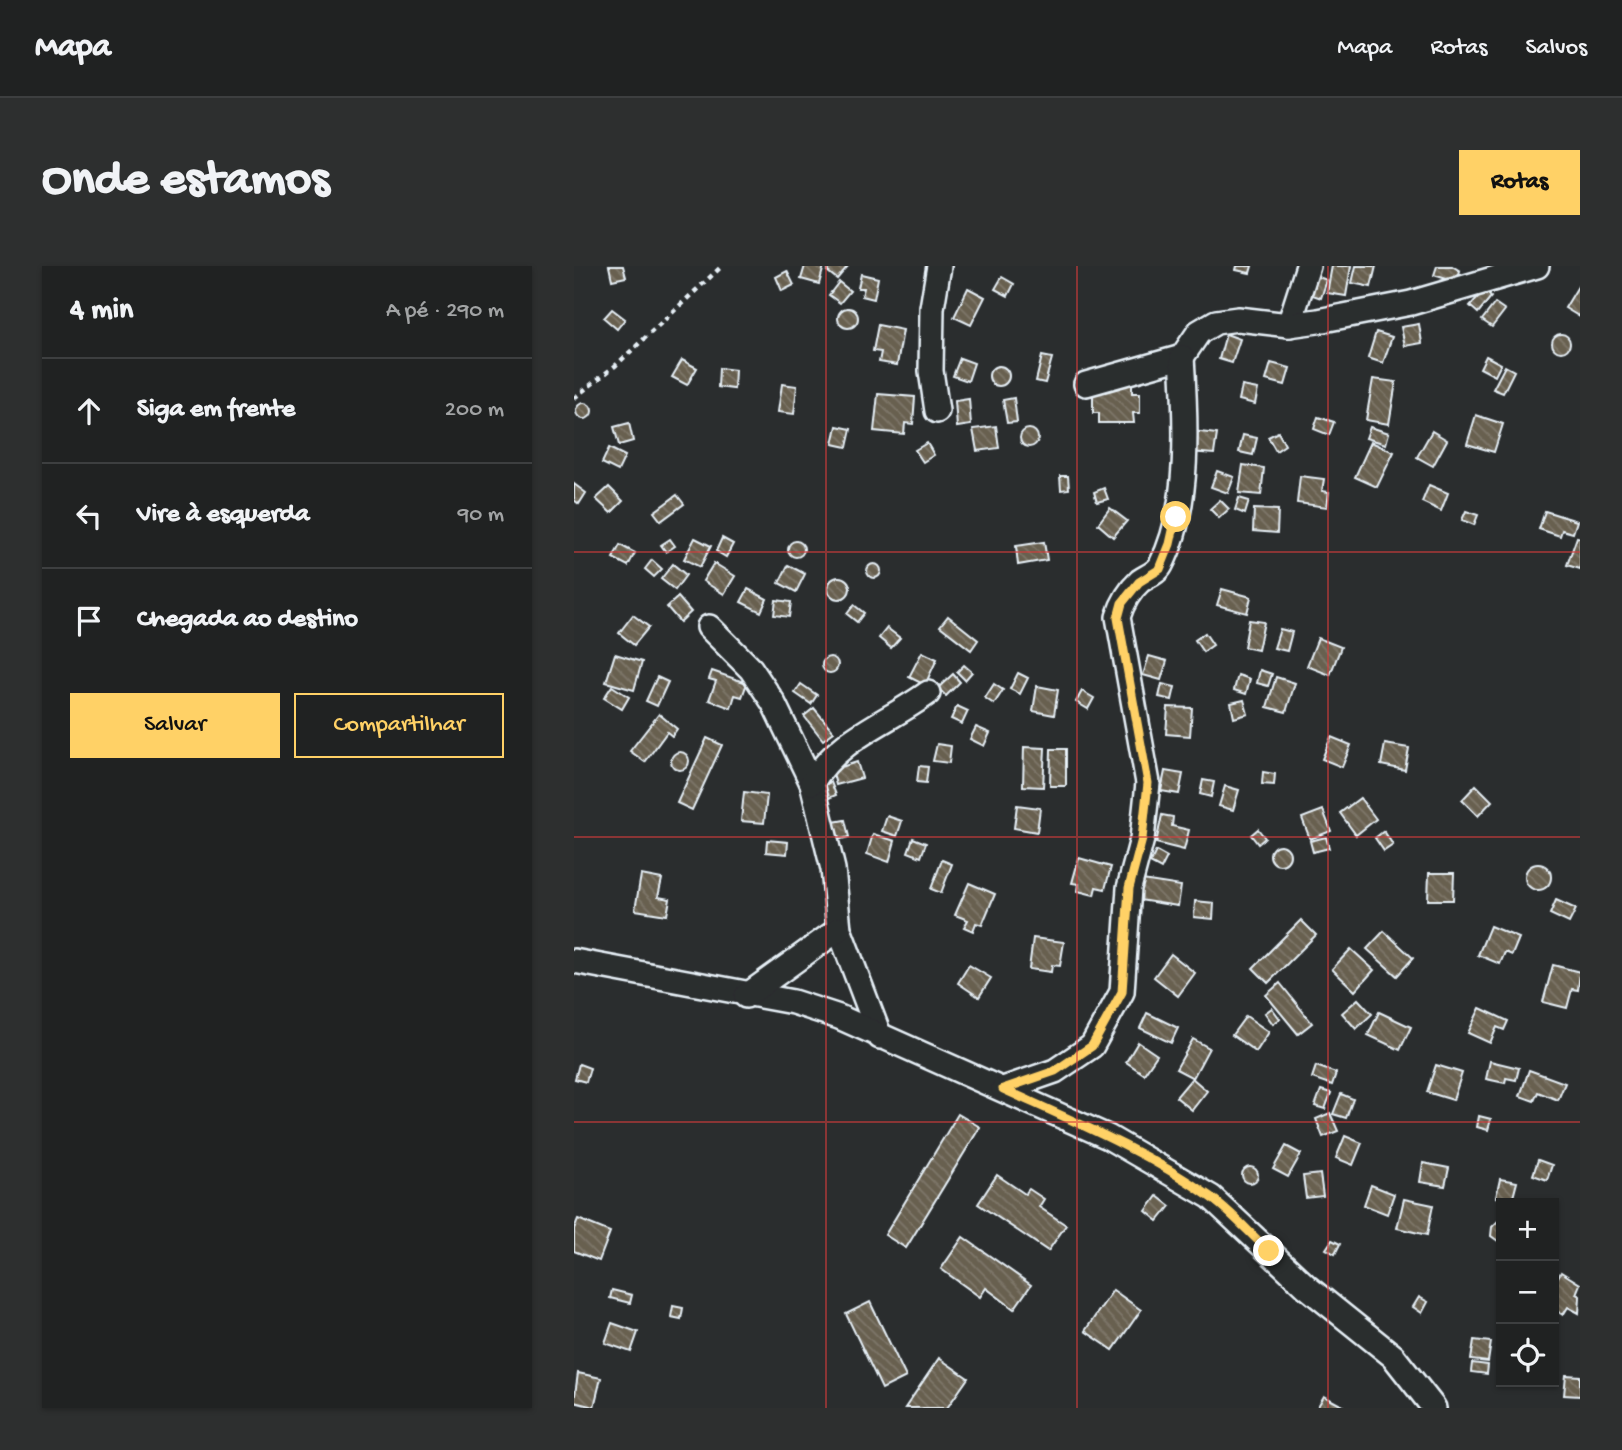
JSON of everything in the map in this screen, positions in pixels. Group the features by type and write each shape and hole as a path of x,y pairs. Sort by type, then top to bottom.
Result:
{"street":[{"path":"937,411 931,371 932,309 939,266"},
{"path":"1289,325 1308,266"},
{"path":"1086,384 1182,356 1199,332 1216,322 1238,319 1289,325 1411,303 1538,266"},
{"path":"1003,1089 1055,1071 1092,1046 1122,992 1129,888 1142,839 1148,783 1118,618 1122,603 1139,582 1160,569 1170,544 1181,485 1186,414 1182,356"},
{"path":"709,627 751,669 773,702 812,783 832,869 839,929 880,1037"},
{"path":"812,783 836,751 928,693"},
{"path":"746,996 839,929"},
{"path":"574,961 746,996 793,1002 839,1017 1108,1137 1211,1197 1307,1287 1393,1356 1434,1408"}],"path":[{"path":"574,398 615,366 722,266"}],"building":[{"path":"609,266 623,266 626,277 612,280"},
{"path":"805,266 824,266 819,284 801,279"},
{"path":"831,266 848,266 837,279 827,271"},
{"path":"1237,266 1252,266 1250,273 1236,270"},
{"path":"1332,266 1351,266 1346,296 1327,293"},
{"path":"1356,266 1376,266 1371,287 1352,283"},
{"path":"1437,266 1452,266 1460,271 1456,282 1434,275"},
{"path":"787,271 794,285 782,291 776,277"},
{"path":"861,274 878,278 874,299 862,296 864,288 858,288"},
{"path":"1313,275 1327,280 1321,298 1307,293"},
{"path":"1002,277 1014,284 1008,296 995,289"},
{"path":"839,282 850,291 840,303 829,295"},
{"path":"1580,283 1580,317 1565,308"},
{"path":"968,288 985,297 971,325 954,317"},
{"path":"1484,290 1491,297 1478,313 1470,306"},
{"path":"1495,303 1505,310 1492,327 1482,320"},
{"path":"844,308 852,308 858,318 852,328 844,328 838,322 838,314"},
{"path":"612,309 625,319 617,329 604,318"},
{"path":"1419,324 1422,343 1405,346 1401,327"},
{"path":"878,325 903,330 897,365 879,362 881,352 873,351"},
{"path":"1376,332 1392,337 1383,363 1368,358"},
{"path":"1226,334 1240,339 1232,363 1219,359"},
{"path":"1561,334 1567,337 1570,343 1567,349 1561,352 1555,349 1552,343 1555,337"},
{"path":"1042,356 1052,358 1045,383 1036,381"},
{"path":"1486,356 1501,364 1495,376 1480,368"},
{"path":"960,358 974,363 968,381 953,376"},
{"path":"682,360 697,368 687,385 672,377"},
{"path":"1271,363 1290,368 1285,385 1266,380"},
{"path":"999,366 1006,369 1009,376 1006,383 999,386 992,383 989,376 992,369"},
{"path":"1505,366 1514,371 1503,393 1493,389"},
{"path":"719,368 735,370 734,389 718,387"},
{"path":"1373,379 1396,382 1389,424 1366,420"},
{"path":"782,384 797,386 794,414 778,412"},
{"path":"1132,384 1132,393 1140,393 1140,413 1133,413 1134,423 1099,423 1099,413 1093,413 1093,394 1098,394 1098,385"},
{"path":"1242,386 1258,389 1255,404 1239,400"},
{"path":"878,394 915,397 913,424 905,423 904,434 874,431"},
{"path":"1014,398 1017,422 1007,423 1003,400"},
{"path":"969,399 971,425 957,427 955,401"},
{"path":"584,403 592,411 584,419 576,411"},
{"path":"1476,415 1503,424 1494,452 1467,444"},
{"path":"1318,417 1334,422 1329,435 1314,429"},
{"path":"629,423 633,441 619,445 614,427"},
{"path":"837,426 851,429 847,447 833,444"},
{"path":"996,426 999,448 977,451 973,429"},
{"path":"1370,427 1389,433 1386,444 1366,438"},
{"path":"1029,429 1035,432 1038,438 1035,444 1029,447 1023,444 1020,438 1023,432"},
{"path":"1192,431 1217,434 1214,454 1190,452"},
{"path":"1432,431 1447,440 1433,466 1417,457"},
{"path":"1278,432 1285,445 1276,451 1268,437"},
{"path":"1243,435 1257,438 1253,455 1239,452"},
{"path":"1371,442 1394,452 1377,487 1355,477"},
{"path":"927,443 934,455 923,462 915,450"},
{"path":"609,448 625,456 618,471 602,463"},
{"path":"1243,465 1264,468 1261,495 1239,493"},
{"path":"1217,471 1234,477 1228,493 1211,487"},
{"path":"1060,476 1068,476 1069,489 1061,490"},
{"path":"1300,476 1324,479 1322,491 1329,492 1327,507 1297,503"},
{"path":"574,484 586,493 579,504 574,500"},
{"path":"1429,485 1448,493 1441,511 1422,502"},
{"path":"609,487 623,501 611,513 596,499"},
{"path":"1104,488 1108,499 1097,502 1094,492"},
{"path":"677,495 684,504 661,521 654,512"},
{"path":"1239,498 1249,501 1245,514 1235,510"},
{"path":"1220,500 1229,509 1219,518 1210,509"},
{"path":"1110,508 1127,521 1113,537 1098,524"},
{"path":"1254,509 1278,510 1277,533 1253,531"},
{"path":"1466,511 1478,515 1474,525 1462,520"},
{"path":"1545,511 1577,521 1573,533 1562,530 1560,536 1539,529"},
{"path":"1577,537 1580,538 1580,569 1567,565"},
{"path":"695,538 711,546 700,567 684,559"},
{"path":"722,538 733,544 726,557 716,551"},
{"path":"670,539 675,546 666,552 661,545"},
{"path":"793,541 799,541 804,549 802,555 793,557 788,552 788,546"},
{"path":"1044,542 1047,560 1018,565 1016,546"},
{"path":"620,545 635,553 628,566 613,558"},
{"path":"652,560 662,569 654,577 645,569"},
{"path":"714,563 735,576 724,594 703,581"},
{"path":"673,564 686,575 675,590 661,579"},
{"path":"874,564 879,566 879,576 874,578 869,576 867,571 869,566"},
{"path":"788,565 805,574 796,592 779,583"},
{"path":"839,577 847,580 850,588 847,596 839,599 831,596 828,588 831,580"},
{"path":"748,589 767,599 761,612 741,602"},
{"path":"1222,589 1251,597 1247,613 1217,605"},
{"path":"678,597 691,612 680,622 667,607"},
{"path":"776,600 791,602 789,617 774,615"},
{"path":"854,605 864,613 857,622 847,614"},
{"path":"633,615 649,627 634,645 619,633"},
{"path":"948,616 978,640 971,650 940,626"},
{"path":"1249,620 1264,622 1258,650 1244,647"},
{"path":"887,628 900,638 891,648 879,638"},
{"path":"1280,629 1292,632 1287,651 1274,648"},
{"path":"1205,633 1213,645 1203,652 1195,640"},
{"path":"1318,638 1341,647 1330,675 1307,666"},
{"path":"922,652 937,659 925,685 909,677"},
{"path":"615,654 642,662 634,690 606,682"},
{"path":"1149,656 1167,661 1161,680 1143,675"},
{"path":"827,657 833,657 838,665 836,671 827,673 822,668 822,662"},
{"path":"964,665 972,672 965,680 957,672"},
{"path":"1260,670 1272,674 1268,686 1257,683"},
{"path":"712,671 747,683 742,697 735,695 731,708 709,700 716,681 709,679"},
{"path":"1018,673 1028,678 1020,694 1010,689"},
{"path":"953,674 960,682 946,696 938,688"},
{"path":"1238,675 1250,679 1246,694 1234,690"},
{"path":"657,677 668,682 657,706 646,701"},
{"path":"1276,677 1295,683 1286,712 1267,707"},
{"path":"801,684 817,695 811,704 795,693"},
{"path":"994,684 1003,690 994,704 985,698"},
{"path":"1162,684 1175,687 1172,700 1159,697"},
{"path":"612,686 629,697 622,709 604,698"},
{"path":"1037,686 1058,690 1054,715 1033,711"},
{"path":"1082,691 1094,698 1088,709 1076,702"},
{"path":"1244,700 1248,714 1234,718 1231,703"},
{"path":"957,706 968,711 962,724 951,719"},
{"path":"1168,707 1192,708 1190,736 1166,734"},
{"path":"814,708 834,732 823,740 804,716"},
{"path":"659,714 677,729 672,736 667,732 645,762 630,751"},
{"path":"976,727 990,733 984,746 970,739"},
{"path":"1331,737 1351,745 1342,767 1322,759"},
{"path":"707,738 722,745 692,810 677,803"},
{"path":"937,744 951,746 949,763 933,761"},
{"path":"1385,744 1409,748 1405,770 1381,765"},
{"path":"1024,747 1045,748 1043,787 1023,786"},
{"path":"1051,749 1066,749 1066,786 1050,786"},
{"path":"680,752 686,755 689,761 686,767 680,770 674,767 671,761 674,755"},
{"path":"857,762 862,778 836,785 832,770"},
{"path":"919,766 928,767 926,783 917,782"},
{"path":"1165,771 1183,774 1179,794 1161,791"},
{"path":"1263,772 1275,774 1274,785 1262,784"},
{"path":"1203,780 1214,782 1211,797 1200,794"},
{"path":"831,782 836,795 824,800 819,787"},
{"path":"1476,785 1492,801 1478,816 1462,800"},
{"path":"1225,786 1239,790 1233,810 1219,806"},
{"path":"744,792 767,795 764,823 741,821"},
{"path":"1360,798 1376,819 1356,835 1340,813"},
{"path":"1017,805 1040,808 1037,832 1014,828"},
{"path":"1323,810 1331,831 1310,839 1302,818"},
{"path":"1162,815 1173,817 1172,826 1189,830 1184,850 1156,843"},
{"path":"887,816 902,821 897,836 882,831"},
{"path":"845,820 849,837 837,840 833,822"},
{"path":"1258,829 1265,838 1258,844 1251,835"},
{"path":"1384,831 1393,845 1384,851 1375,838"},
{"path":"873,834 895,841 889,862 867,854"},
{"path":"1326,837 1329,848 1313,852 1310,841"},
{"path":"913,838 926,843 921,857 908,852"},
{"path":"767,840 788,842 787,854 766,852"},
{"path":"1276,845 1284,845 1290,855 1284,865 1276,865 1270,859 1270,851"},
{"path":"1156,851 1167,857 1161,869 1150,863"},
{"path":"1079,858 1111,867 1105,889 1096,887 1094,895 1078,891 1079,884 1072,883"},
{"path":"942,860 952,864 941,893 931,889"},
{"path":"1538,864 1547,868 1551,877 1547,886 1538,890 1529,886 1525,877 1529,868"},
{"path":"1429,873 1454,873 1453,900 1428,900"},
{"path":"641,875 662,879 658,897 670,899 667,915 635,910"},
{"path":"1142,880 1181,886 1178,906 1139,900"},
{"path":"969,883 995,894 982,925 976,923 973,931 964,927 968,920 955,915"},
{"path":"1556,900 1576,909 1569,923 1550,914"},
{"path":"1195,901 1214,903 1213,919 1194,917"},
{"path":"1301,920 1316,935 1268,983 1253,968"},
{"path":"1490,926 1519,938 1512,955 1505,952 1500,964 1478,955"},
{"path":"1384,931 1413,958 1397,976 1367,949"},
{"path":"1033,938 1064,942 1060,966 1052,965 1051,972 1029,969"},
{"path":"1351,949 1374,970 1355,991 1332,969"},
{"path":"1171,954 1195,973 1178,996 1154,977"},
{"path":"969,965 991,978 979,997 958,983"},
{"path":"1553,965 1580,972 1578,990 1572,989 1567,1008 1543,1002"},
{"path":"1280,983 1312,1023 1298,1034 1266,995"},
{"path":"1358,999 1372,1014 1356,1029 1342,1013"},
{"path":"1272,1008 1280,1019 1273,1024 1265,1013"},
{"path":"1480,1008 1508,1021 1504,1030 1497,1027 1490,1043 1468,1033"},
{"path":"1379,1012 1411,1027 1400,1050 1368,1035"},
{"path":"1147,1013 1178,1028 1171,1043 1140,1028"},
{"path":"1246,1016 1269,1032 1256,1052 1232,1035"},
{"path":"1193,1039 1209,1048 1193,1078 1176,1069"},
{"path":"1138,1042 1157,1055 1144,1074 1126,1062"},
{"path":"1490,1061 1519,1068 1516,1080 1506,1078 1505,1083 1486,1079"},
{"path":"579,1064 590,1068 586,1082 575,1079"},
{"path":"1436,1065 1462,1073 1453,1100 1427,1092"},
{"path":"1316,1066 1336,1073 1332,1085 1312,1078"},
{"path":"1529,1070 1565,1083 1558,1100 1538,1092 1534,1101 1520,1096"},
{"path":"1192,1078 1207,1091 1192,1110 1176,1097"},
{"path":"1321,1090 1331,1093 1325,1109 1315,1106"},
{"path":"1341,1094 1353,1099 1346,1118 1333,1114"},
{"path":"1330,1113 1338,1131 1323,1137 1316,1119"},
{"path":"958,1114 980,1127 906,1248 885,1235"},
{"path":"1479,1116 1491,1119 1488,1130 1477,1127"},
{"path":"1345,1136 1362,1143 1353,1165 1336,1158"},
{"path":"1286,1146 1301,1154 1288,1177 1273,1169"},
{"path":"1538,1160 1552,1165 1547,1180 1533,1175"},
{"path":"1423,1163 1449,1168 1445,1186 1420,1182"},
{"path":"1250,1167 1256,1169 1256,1181 1250,1183 1244,1181 1242,1175 1244,1169"},
{"path":"1320,1174 1323,1196 1306,1198 1303,1176"},
{"path":"997,1175 1025,1194 1029,1189 1044,1199 1039,1207 1066,1225 1048,1251 978,1204"},
{"path":"1500,1179 1517,1182 1513,1198 1496,1197"},
{"path":"1371,1185 1394,1194 1387,1214 1364,1205"},
{"path":"1157,1196 1170,1206 1158,1221 1146,1211"},
{"path":"1404,1199 1433,1205 1427,1235 1397,1228"},
{"path":"578,1219 610,1232 599,1261 574,1251 574,1229"},
{"path":"1496,1223 1496,1240 1491,1236 1492,1227"},
{"path":"963,1237 1031,1285 1014,1309 986,1288 980,1297 941,1269"},
{"path":"1332,1240 1340,1244 1335,1254 1326,1249"},
{"path":"1561,1272 1580,1284 1576,1294 1580,1296 1579,1313 1568,1307 1563,1315 1559,1312"},
{"path":"612,1290 632,1295 630,1303 610,1298"},
{"path":"1113,1290 1141,1310 1113,1350 1085,1331"},
{"path":"1419,1297 1428,1302 1422,1313 1413,1307"},
{"path":"870,1302 906,1377 882,1389 846,1314"},
{"path":"673,1306 683,1308 681,1319 671,1317"},
{"path":"612,1323 638,1332 631,1352 605,1343"},
{"path":"1474,1340 1491,1342 1488,1362 1471,1360"},
{"path":"939,1358 968,1378 947,1408 905,1408"},
{"path":"1472,1363 1488,1365 1487,1374 1471,1372"},
{"path":"578,1373 601,1378 594,1407 574,1402"},
{"path":"1566,1375 1580,1376 1580,1396 1564,1395"},
{"path":"1324,1396 1346,1408 1317,1408"}],"route":[{"path":"1176,517 1170,544 1160,569 1139,582 1122,603 1118,618 1148,783 1142,839 1129,888 1122,992 1106,1026 1092,1046 1055,1071 1003,1089 1108,1137 1168,1169 1211,1197 1269,1251"}]}
